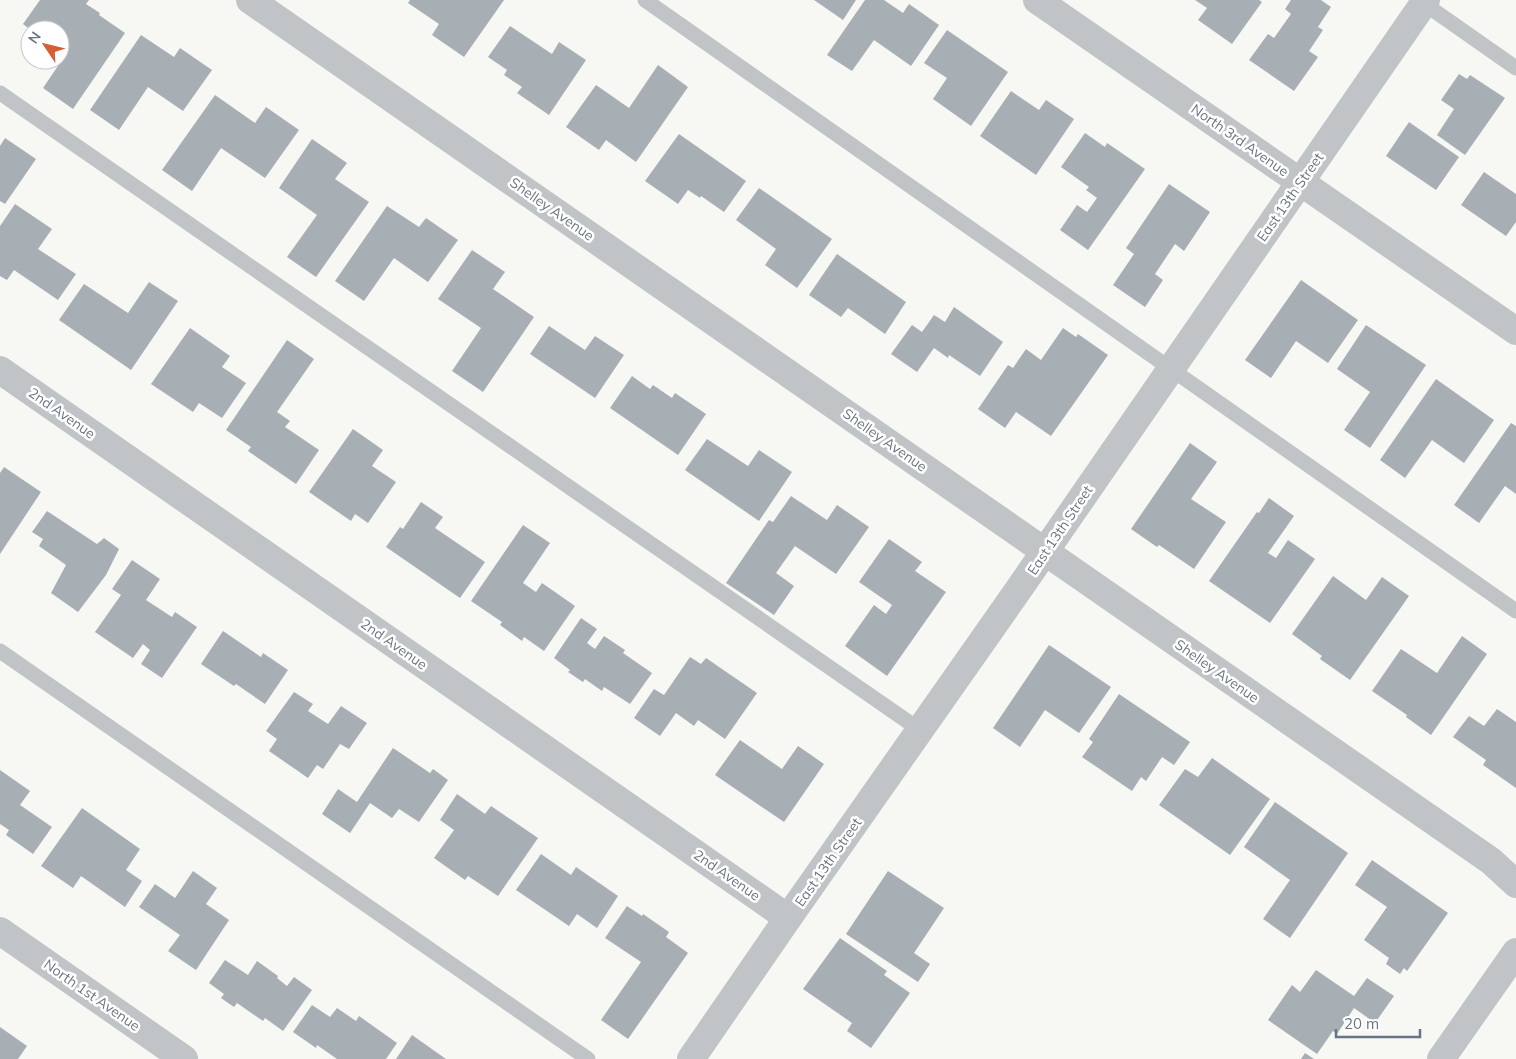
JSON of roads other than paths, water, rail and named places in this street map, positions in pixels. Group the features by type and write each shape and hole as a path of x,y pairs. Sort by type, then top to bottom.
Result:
{"street":[{"name":"Shelley Avenue","path":"250,0 1492,861 1516,884"},
{"name":"North 3rd Avenue","path":"1037,0 1516,331"},
{"name":"East 13th Street","path":"692,1059 788,918 1301,182 1423,1"},
{"name":"2nd Avenue","path":"0,370 788,918"},
{"name":"North 1st Avenue","path":"0,931 184,1059"},
{"path":"1441,1059 1516,952"}],"lane":[{"path":"645,0 1516,611"},
{"path":"1423,1 1516,68"},
{"path":"0,93 920,730"},
{"path":"0,651 588,1059"}]}
